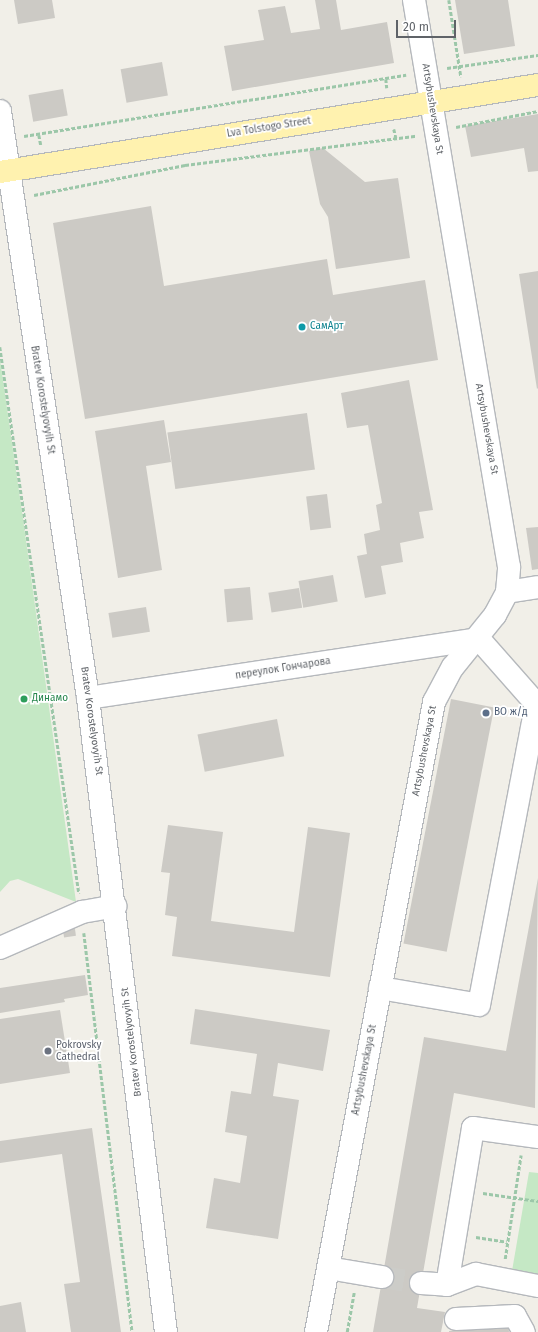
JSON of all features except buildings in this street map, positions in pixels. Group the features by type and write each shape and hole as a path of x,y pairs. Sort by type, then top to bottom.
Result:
{"main road":[{"name":"Lva Tolstogo Street","path":"5,171 538,85"}],"street":[{"name":"Artsybushevskaya St","path":"316,1332 434,702 453,667 479,639 507,592 509,567 414,0"},
{"name":"Bratev Korostelyovyih St","path":"0,112 4,136 5,171 13,202 88,698 115,906 166,1332"},
{"path":"507,592 538,587"},
{"path":"380,988 479,1006 537,706 479,639"},
{"name":"переулок Гончарова","path":"88,698 479,639"},
{"path":"0,948 82,912 115,906"},
{"path":"447,1285 473,1128 531,1136"},
{"path":"328,1268 382,1277"},
{"path":"421,1282 447,1285 476,1274 538,1286"},
{"path":"456,1319 516,1316 524,1332"}],"path":[{"path":"449,0 468,123"},
{"path":"4,136 47,134 426,71 538,55"},
{"path":"13,202 48,191 186,165 436,133 468,123 538,111"},
{"path":"0,347 82,912 132,1332"},
{"path":"501,1279 514,1198 531,1136"},
{"path":"462,1190 538,1201"},
{"path":"455,1234 507,1242"},
{"path":"347,1332 358,1273"}],"green space":[{"name":"Динамо","path":"0,360 76,902 18,879 10,881 0,892"},
{"path":"529,1172 538,1173 538,1276 512,1271"}],"tunnel":[{"path":"382,1277 421,1283"}],"place":[{"name":"СамАрт","path":"302,327"},
{"name":"Динамо","path":"24,699"},
{"name":"ВО ж/д","path":"486,713"},
{"name":"Pokrovsky Cathedral","path":"48,1051"}]}
